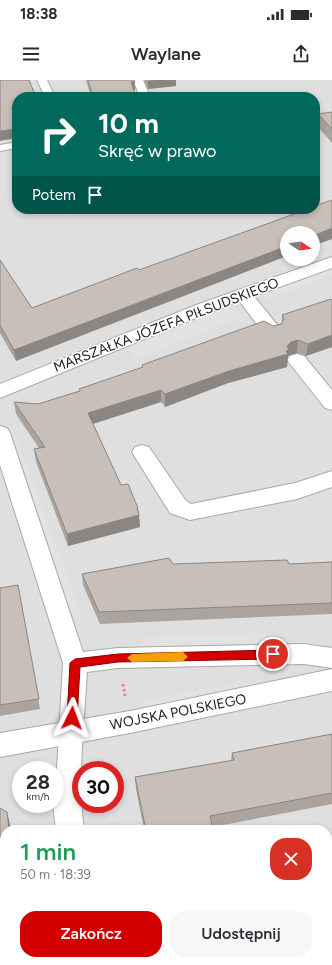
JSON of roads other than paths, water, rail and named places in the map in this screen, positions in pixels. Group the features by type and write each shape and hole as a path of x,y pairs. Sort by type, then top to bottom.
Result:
{"street":[{"name":"MARSZAŁKA JÓZEFA PIŁSUDSKIEGO","path":"0,391 243,294 332,262"},
{"path":"243,294 272,331"},
{"path":"297,360 332,403"},
{"path":"0,433 75,663 67,805 69,825"},
{"path":"142,452 178,507 190,512 297,491 332,479"},
{"path":"75,663 118,658 281,654 304,654 332,658"},
{"name":"WOJSKA POLSKIEGO","path":"0,745 130,722 332,680"}],"lane":[{"path":"42,80 48,92"},
{"path":"138,80 143,92"},
{"path":"0,148 12,146"}]}
